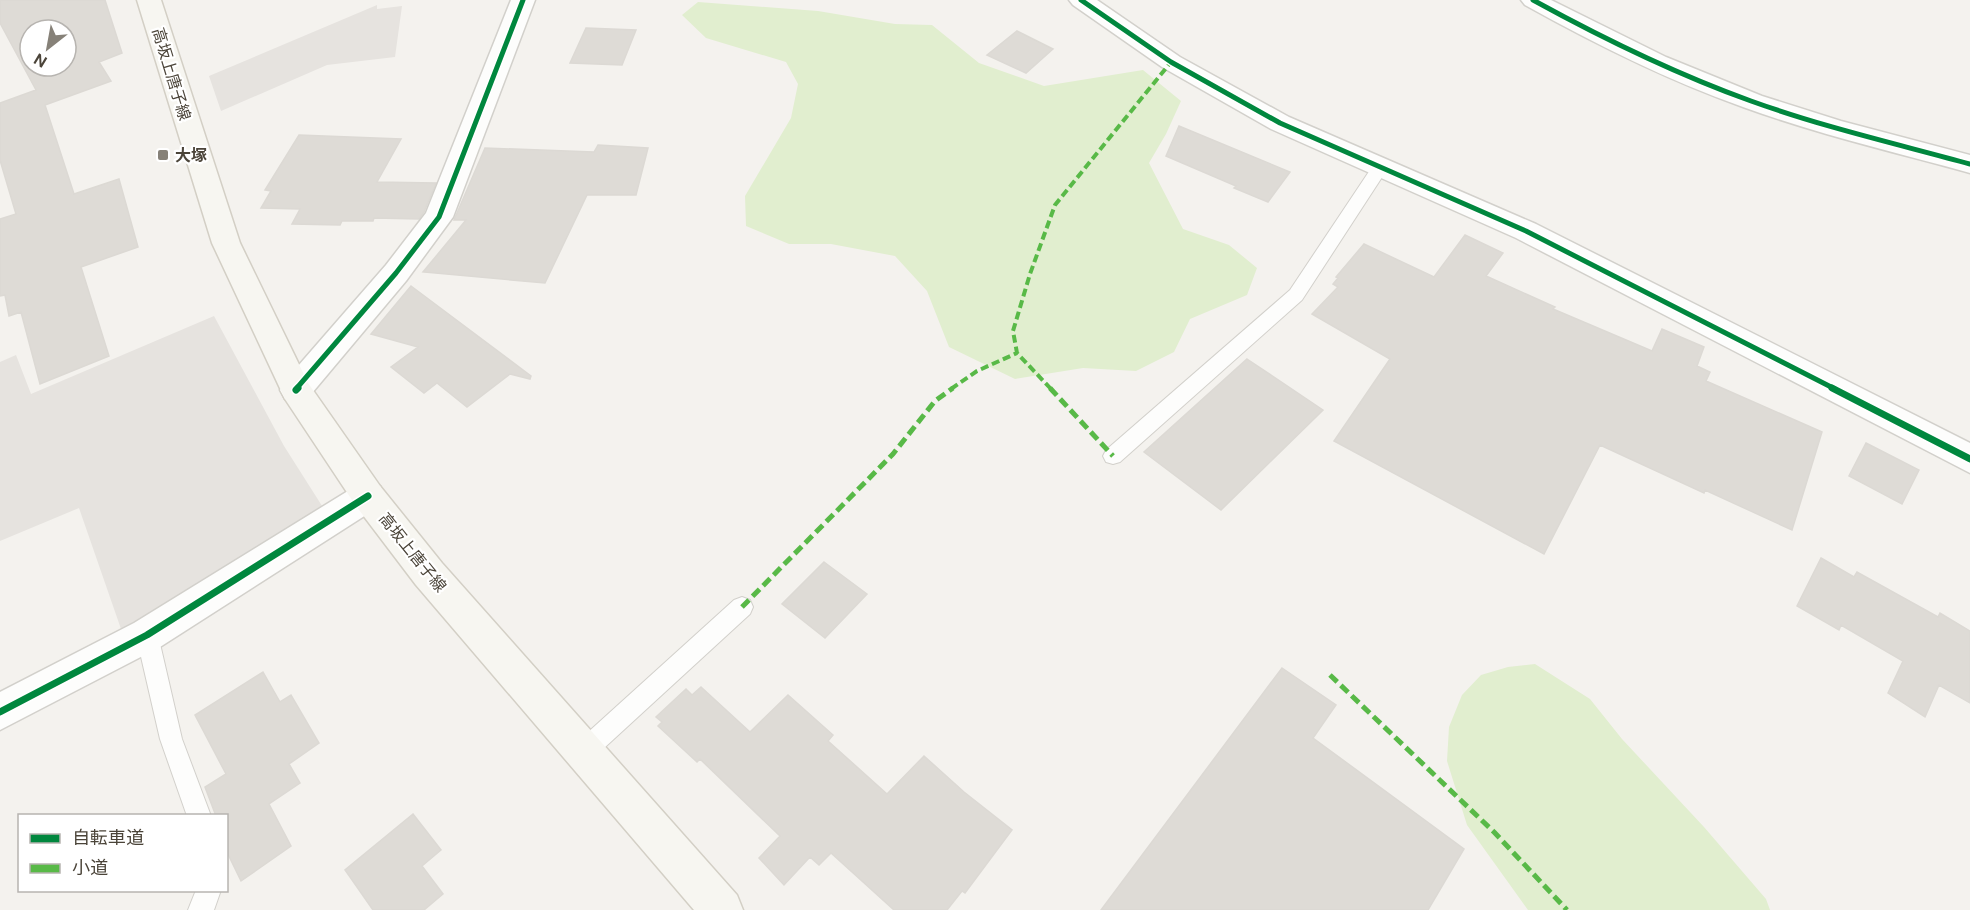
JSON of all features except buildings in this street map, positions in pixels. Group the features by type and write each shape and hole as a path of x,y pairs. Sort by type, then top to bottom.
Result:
{"main road":[{"name":"高坂上唐子線","path":"150,0 183,112 226,243 296,390 368,496 429,574 722,910"}],"street":[{"path":"296,390 396,273 439,217 523,0"},
{"path":"1081,0 1172,62 1280,123 1526,231 1970,459"},
{"path":"1533,0 1598,36 1712,86 1786,113 1970,164"},
{"path":"0,712 147,634 368,496"}],"lane":[{"path":"1113,456 1296,295 1380,168"},
{"path":"583,752 742,607"},
{"path":"147,634 171,739 198,814"},
{"path":"201,910 209,892"}],"green space":[{"path":"698,2 818,11 895,24 932,25 979,63 1044,86 1143,70 1181,101 1166,134 1149,163 1183,229 1229,245 1257,268 1247,295 1190,319 1174,352 1136,371 1083,368 1015,379 949,347 927,291 895,256 831,244 789,244 746,226 745,196 791,118 798,84 786,62 706,38 682,15"},
{"path":"1535,664 1590,699 1622,739 1704,827 1766,899 1770,910 1528,910 1467,825 1447,761 1449,727 1462,695 1481,675 1508,667"}],"shaded area":[{"path":"377,5 377,9 402,6 395,57 327,65 221,111 209,76"},
{"path":"214,316 284,446 324,509 178,599 121,629 79,508 0,541 0,362 16,355 31,394"}],"marked path":[{"path":"1113,456 1017,353 1013,331 1030,274 1055,205 1171,62"},
{"path":"742,607 893,454 935,401 977,371 1017,353"},
{"path":"1330,675 1494,832 1567,910"}],"cycle path":[{"path":"296,390 396,273 439,217 523,0"},
{"path":"1081,0 1171,62 1280,123 1526,231 1970,459"},
{"path":"1533,0 1625,48 1721,90 1809,120 1970,164"},
{"path":"0,712 147,635 368,496"}],"place":[{"name":"大塚","path":"163,155"}]}
